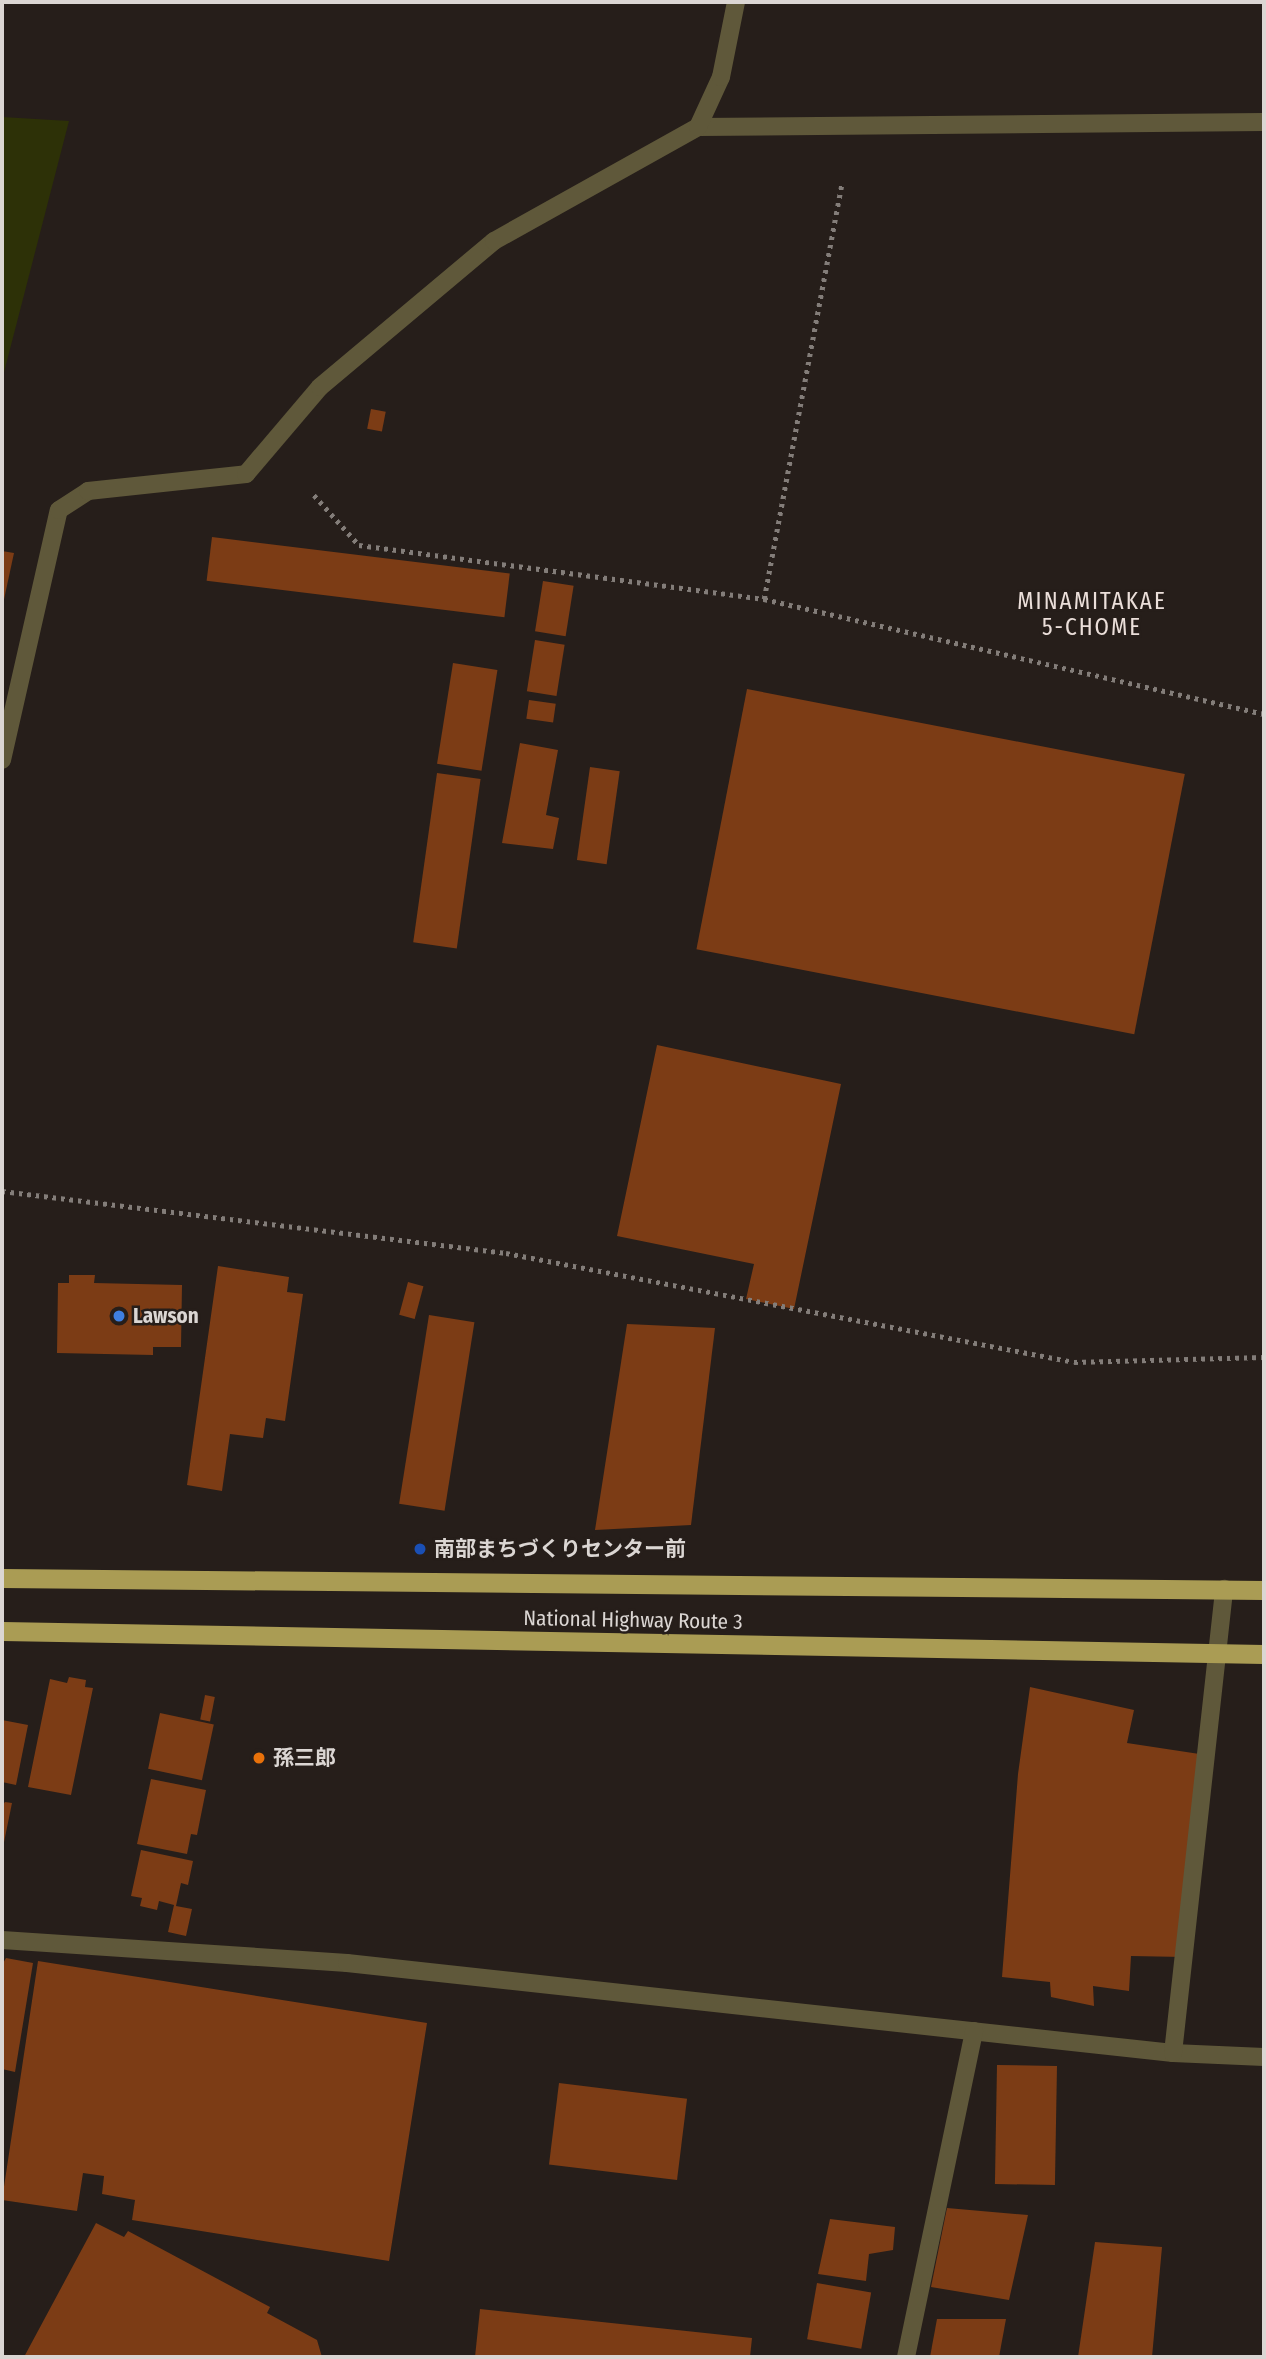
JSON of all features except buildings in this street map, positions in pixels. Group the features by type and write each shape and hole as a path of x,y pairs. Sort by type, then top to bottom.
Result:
{"highway":[{"name":"National Highway Route 3","path":"2,1578 1264,1590"},
{"name":"National Highway Route 3","path":"2,1631 1264,1654"}],"street":[{"path":"698,127 721,77 736,2"},
{"path":"2,760 58,510 88,491 246,474 320,387 494,241 698,127 1264,122"},
{"path":"1173,2053 1224,1589"},
{"path":"2,1940 347,1963 1173,2053 1264,2057"},
{"path":"906,2357 974,2031"}],"path":[{"path":"764,599 842,182"},
{"path":"314,495 359,545 764,599 1264,715"},
{"path":"2,1191 506,1253 1074,1363 1264,1357"}],"green space":[{"path":"2,117 69,121 2,380"}],"place":[{"name":"Lawson","path":"119,1316"},
{"name":"南部まちづくりセンター前","path":"420,1549"},
{"name":"孫三郎","path":"259,1758"}],"district":[{"name":"MINAMITAKAE 5-CHOME","path":"1092,614"}]}
